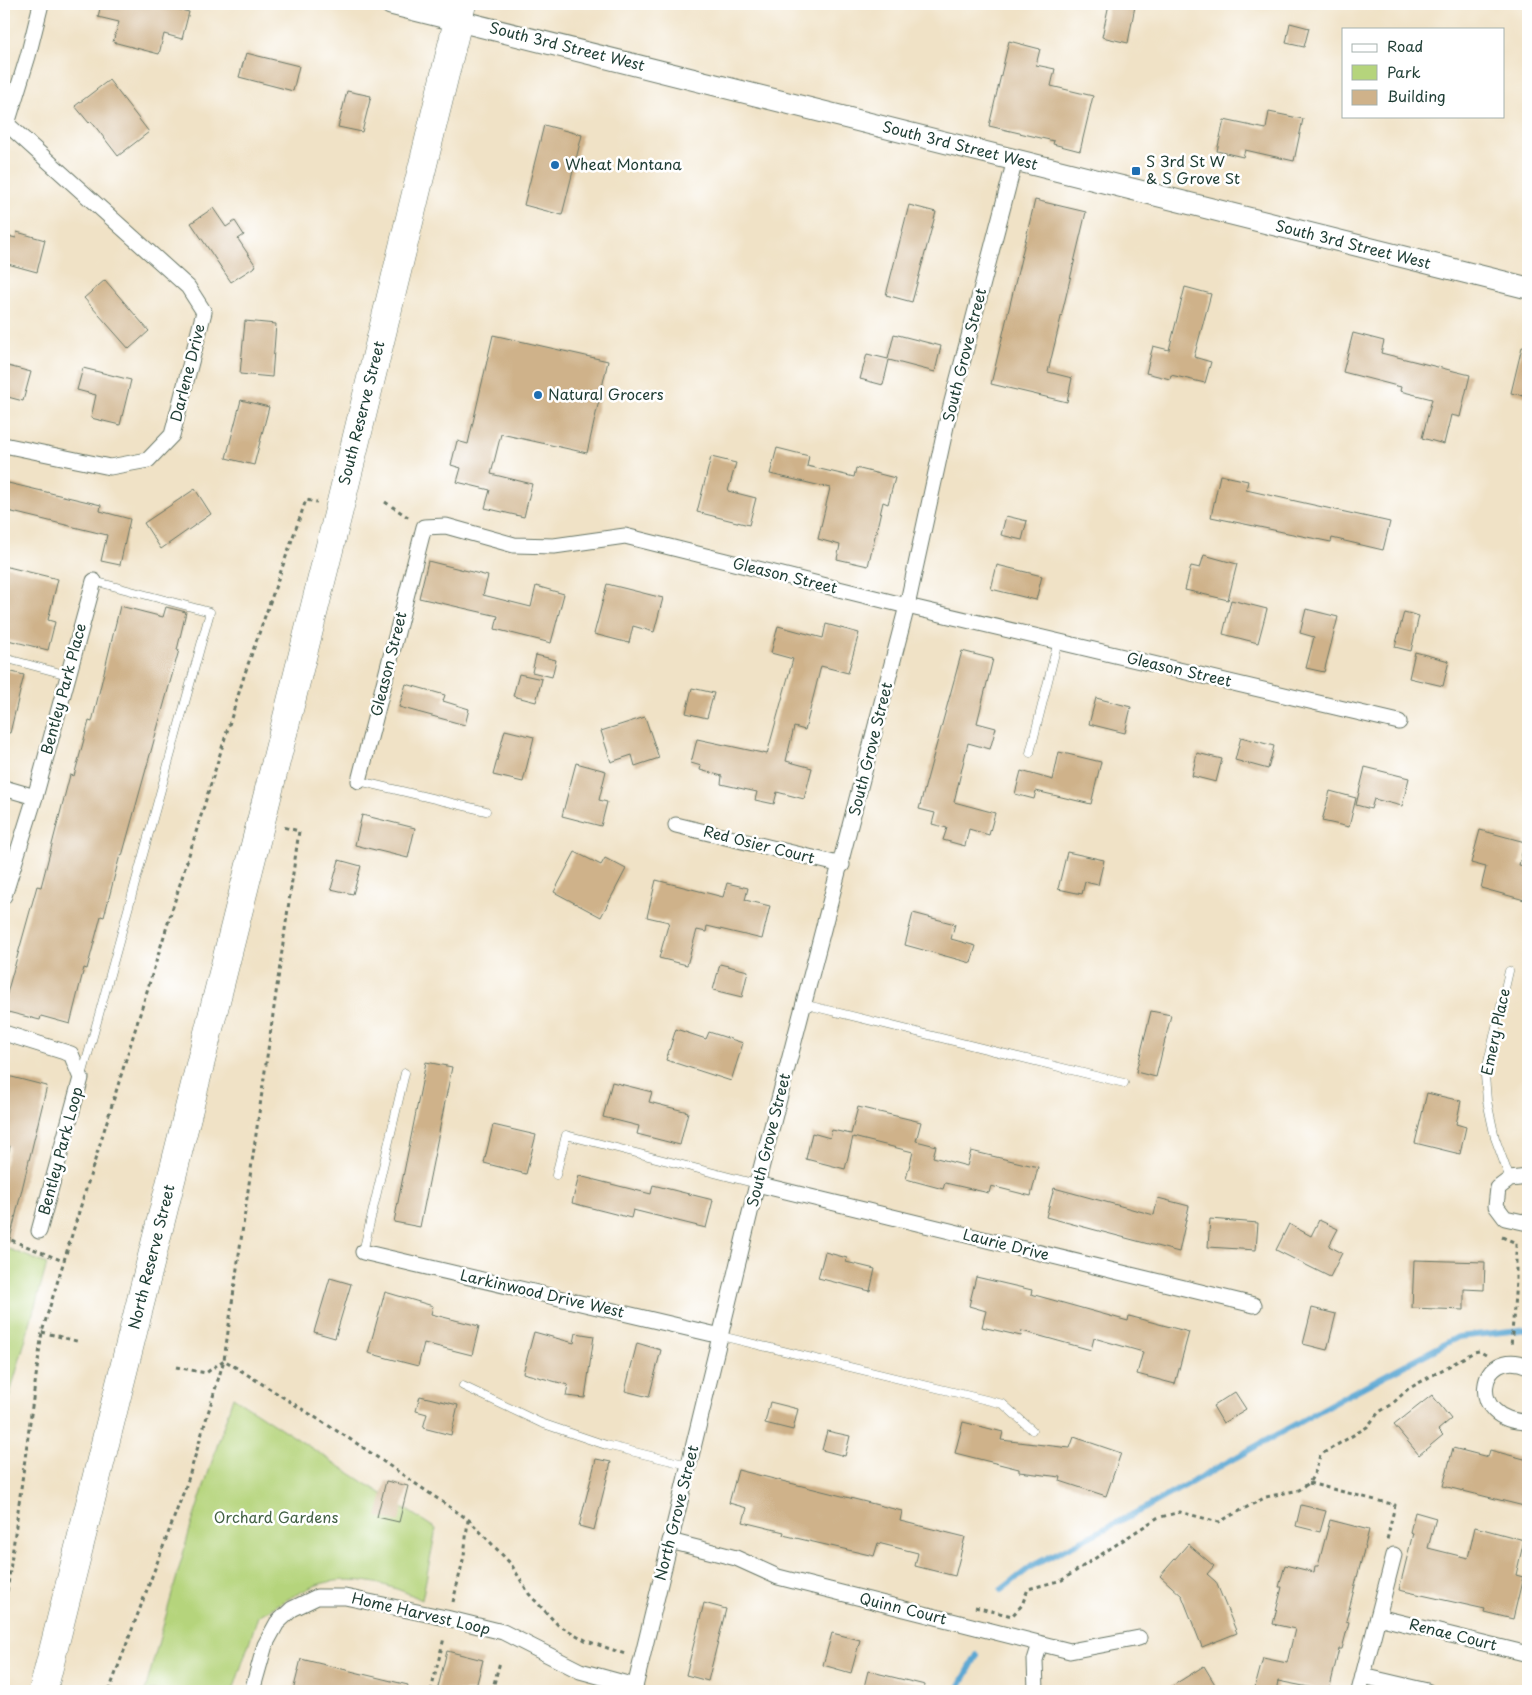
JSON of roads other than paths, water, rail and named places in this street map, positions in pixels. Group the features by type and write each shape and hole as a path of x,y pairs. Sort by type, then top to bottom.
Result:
{"highway":[{"name":"South Reserve Street","path":"261,822 460,12"},
{"name":"North Reserve Street","path":"43,1691 261,822"}],"street":[{"name":"Darlene Drive","path":"4,445 110,467 148,460 172,435 204,312 188,287 6,124 41,4"},
{"name":"South 3rd Street West","path":"391,4 460,12 1015,160 1528,288"},
{"name":"South Grove Street","path":"721,1336 757,1184 803,1004 842,865 907,606 948,417 1015,160"},
{"name":"Gleason Street","path":"359,781 424,528 446,526 514,544 554,546 624,536 907,606 1399,722"},
{"name":"Bentley Park Place","path":"35,797 94,581"},
{"path":"4,788 35,797 4,896"},
{"name":"Red Osier Court","path":"676,825 842,865"},
{"name":"Bentley Park Loop","path":"4,1033 71,1054 81,1078 39,1231"},
{"path":"1528,1177 1510,1179 1498,1188 1496,1206 1505,1218 1523,1222 1528,1220"},
{"name":"Laurie Drive","path":"757,1184 1254,1305"},
{"name":"Larkinwood Drive West","path":"363,1252 721,1336"},
{"name":"North Grove Street","path":"635,1689 688,1465 721,1336"},
{"path":"1528,1366 1517,1361 1498,1365 1488,1376 1484,1394 1487,1404 1494,1410 1511,1420 1528,1422"},
{"name":"Quinn Court","path":"670,1541 736,1558 778,1577 1070,1651 1139,1638"},
{"path":"1359,1691 1378,1617 1389,1552"},
{"name":"Home Harvest Loop","path":"252,1691 265,1645 277,1623 292,1608 317,1597 345,1597 503,1632 580,1671 635,1689"},
{"name":"Renae Court","path":"1378,1617 1528,1654"},
{"path":"1036,1691 1035,1660 1040,1644"},
{"path":"1363,1676 1427,1691"}],"lane":[{"path":"81,1078 210,612 94,581"},
{"path":"1030,753 1058,641"},
{"path":"4,658 68,675"},
{"path":"359,781 486,810"},
{"name":"Emery Place","path":"1509,971 1485,1075 1487,1101 1495,1138 1510,1179"},
{"path":"803,1004 1124,1084"},
{"path":"363,1252 404,1073"},
{"path":"556,1176 566,1135 757,1184"},
{"path":"721,1336 1003,1404 1032,1430"},
{"path":"463,1386 541,1423 606,1445 688,1465"}],"waterway":[{"path":"1001,1590 1032,1566 1147,1507 1346,1396 1458,1337 1528,1329"},
{"path":"957,1691 977,1655"}],"place":[{"name":"Wheat Montana","path":"555,165"},
{"name":"S 3rd St W & S Grove St","path":"1136,171"},
{"name":"Natural Grocers","path":"538,395"}],"park label":[{"name":"Orchard Gardens","path":"276,1518"}]}
